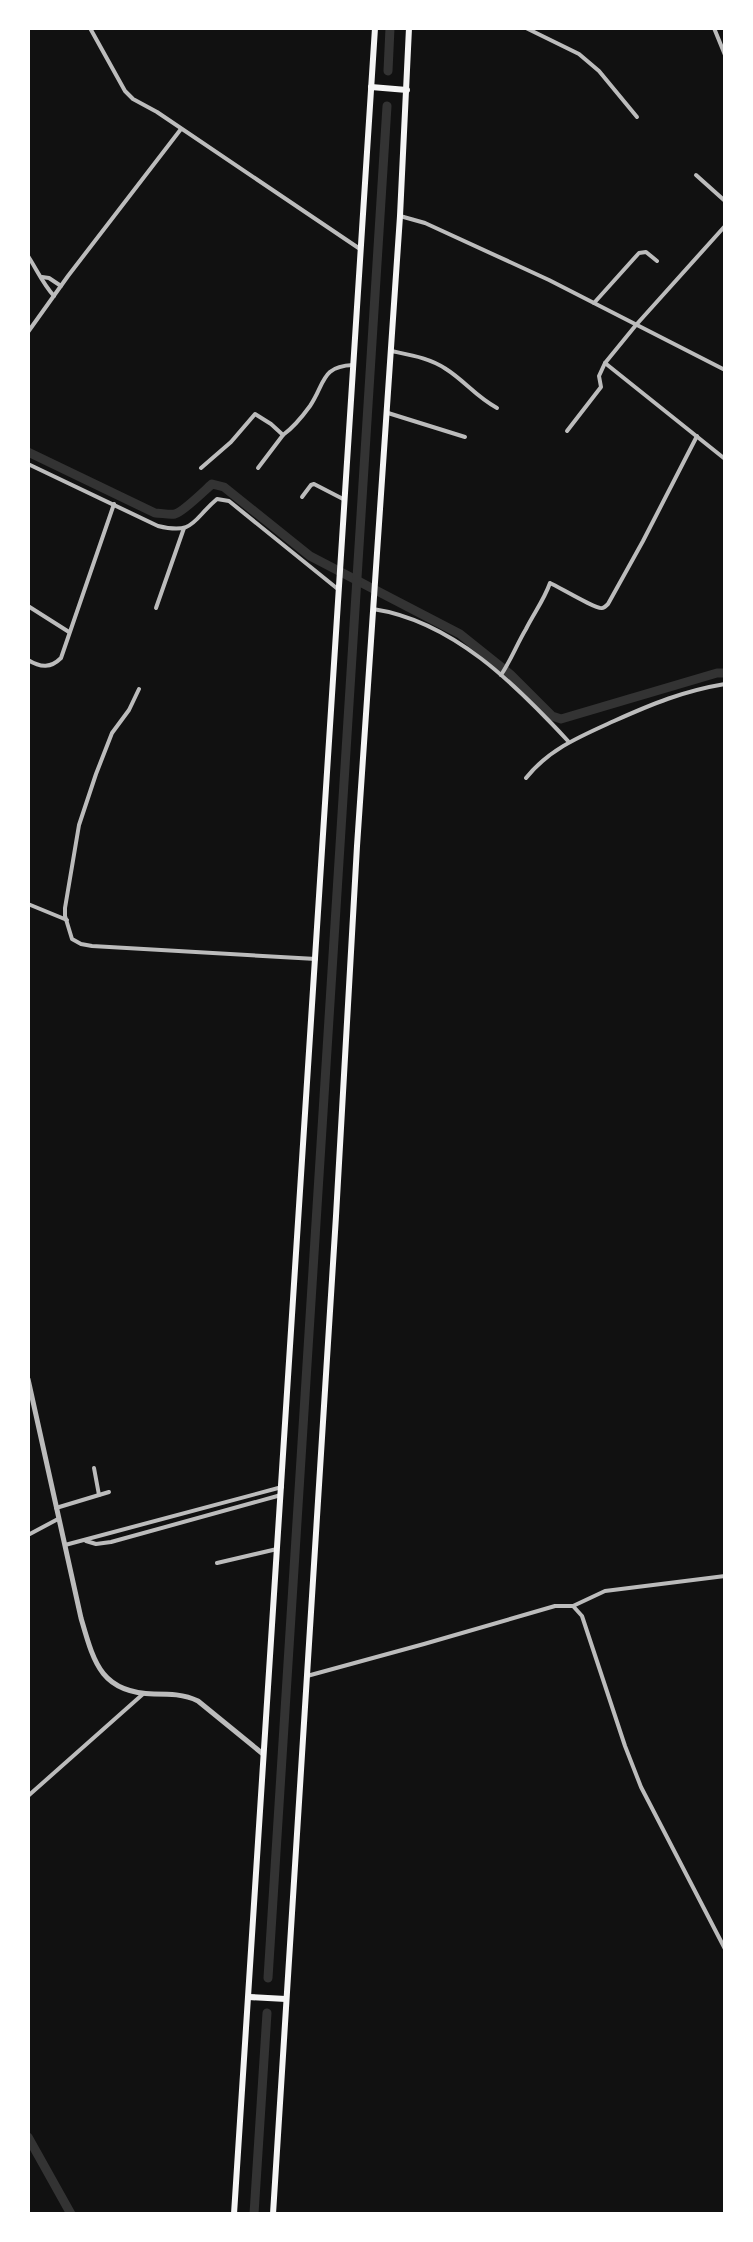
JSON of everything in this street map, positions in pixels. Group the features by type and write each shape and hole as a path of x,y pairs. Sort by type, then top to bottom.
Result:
{"main road":[{"path":"234,2214 375,28"},
{"path":"273,2214 356,868 388,413 409,28"},
{"path":"371,87 407,90"},
{"path":"249,1997 286,1999"}],"street":[{"path":"90,28 125,91 133,99 360,249"},
{"path":"526,28 579,54 599,71 637,117"},
{"path":"714,28 725,55"},
{"path":"28,332 181,129"},
{"path":"696,175 725,201"},
{"path":"400,216 425,223 549,280 725,370"},
{"path":"567,431 601,387 600,370 605,363 725,226"},
{"path":"594,303 639,253 646,252 657,261"},
{"path":"28,256 42,277 43,285 54,296"},
{"path":"42,277 61,286"},
{"path":"391,351 429,360 446,368 482,400 497,408"},
{"path":"605,363 725,459"},
{"path":"258,468 312,403 321,381 340,365 353,365"},
{"path":"388,413 465,437"},
{"path":"201,468 231,442 255,414 283,435"},
{"path":"502,674 550,583 595,608 608,604 697,436"},
{"path":"28,464 158,526 171,529 194,523 217,499 229,501 339,588"},
{"path":"302,497 314,484 345,500"},
{"path":"28,660 41,665 55,664 61,658 114,504"},
{"path":"156,608 184,528"},
{"path":"28,606 69,632"},
{"path":"374,608 428,627 466,649 502,674 568,741"},
{"path":"526,778 568,741 664,698 725,684"},
{"path":"139,689 105,748 79,825 65,908 72,939 92,946 316,959"},
{"path":"28,904 67,920"},
{"path":"28,1379 81,1618 95,1659 121,1689 189,1697 198,1701 264,1754"},
{"path":"94,1468 99,1495"},
{"path":"65,1545 282,1487"},
{"path":"56,1508 109,1492"},
{"path":"84,1540 96,1544 111,1542 281,1495"},
{"path":"28,1535 58,1519"},
{"path":"217,1563 277,1549"},
{"path":"307,1676 555,1606 573,1606 605,1591 725,1576"},
{"path":"573,1606 582,1616 641,1787 725,1949"},
{"path":"28,1796 143,1694"}],"waterway":[{"path":"388,71 390,28"},
{"path":"268,1978 387,106"},
{"path":"28,452 155,513 175,514 212,484 224,487 310,556 460,634 510,674 552,716 561,719 725,673"},
{"path":"254,2214 267,2013"},
{"path":"28,2137 71,2214"}]}
